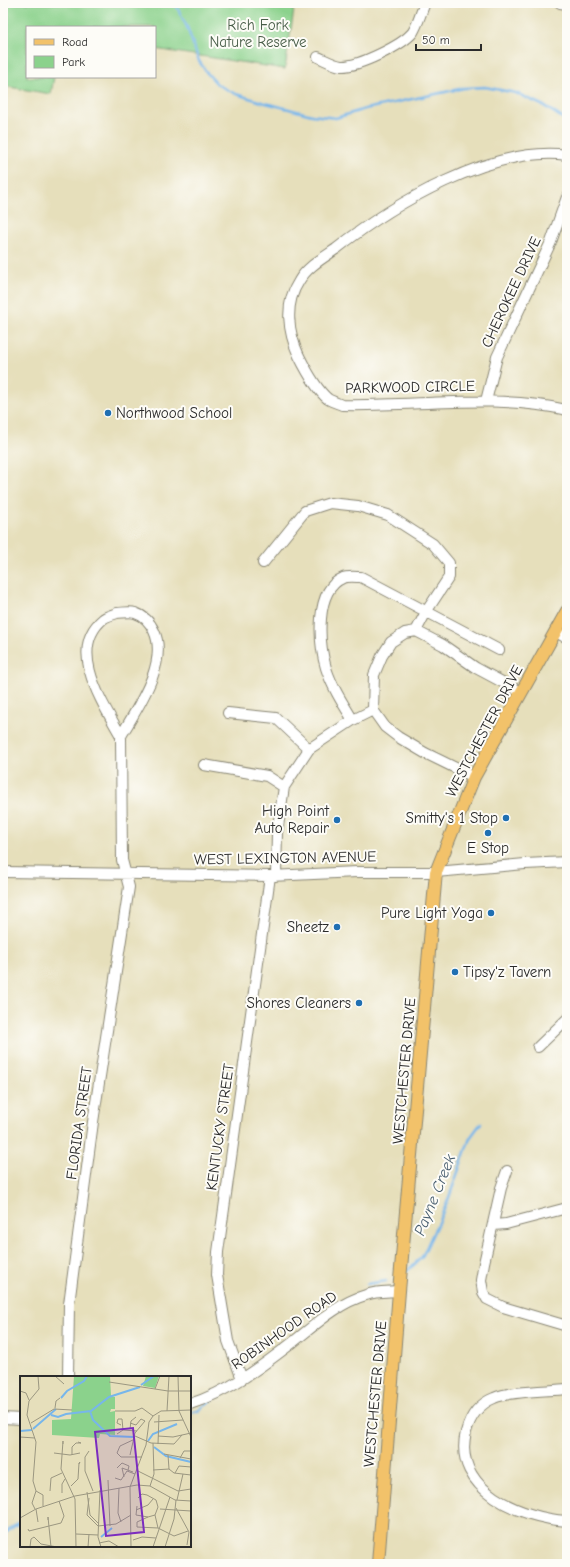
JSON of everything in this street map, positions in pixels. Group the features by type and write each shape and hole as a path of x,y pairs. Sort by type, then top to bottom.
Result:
{"main road":[{"name":"WESTCHESTER DRIVE","path":"378,1564 399,1291 436,872 474,777 567,611"}],"street":[{"path":"318,57 340,66 354,64 370,58 406,39 413,31 425,3"},
{"path":"560,3 567,4"},
{"name":"PARKWOOD CIRCLE","path":"567,155 539,154 501,160 475,169 428,190 395,208 352,236 307,271 299,280 293,293 289,311 289,325 294,344 306,372 328,399 342,405 486,401 529,403 567,410"},
{"name":"CHEROKEE DRIVE","path":"486,401 497,357 551,242 567,197"},
{"path":"263,563 305,511 330,503 358,506 388,516 433,544 448,564 449,577 426,612 416,631"},
{"path":"353,720 332,684 326,668 322,650 321,615 323,603 333,584 343,578 361,577 499,650"},
{"path":"117,613 134,613 150,621 158,639 158,659 148,689 121,736 94,685 87,656 88,646 93,630 104,618 117,613"},
{"path":"474,777 425,753 398,737 385,727 373,710 374,675 382,656 391,642 405,633 416,631 443,645 476,668 521,692"},
{"path":"556,632 567,638"},
{"path":"204,765 267,776 284,788 309,749 353,720 373,710"},
{"path":"228,713 276,718 309,749"},
{"name":"FLORIDA STREET","path":"68,1376 69,1304 93,1122 129,887 122,860 121,736"},
{"name":"KENTUCKY STREET","path":"242,1379 228,1341 217,1275 218,1252 273,876 277,833 284,788"},
{"name":"WEST LEXINGTON AVENUE","path":"3,872 273,876 357,872 436,872 525,864 567,862"},
{"path":"538,1047 567,1019"},
{"path":"507,1171 500,1188 481,1280 481,1288 487,1299 502,1308 567,1326"},
{"path":"493,1225 506,1224 567,1208"},
{"name":"ROBINHOOD ROAD","path":"191,1404 204,1400 242,1379 271,1359 326,1316 346,1303 367,1294 399,1291"},
{"path":"567,1389 508,1394 495,1397 479,1407 468,1426 464,1439 470,1472 491,1495 510,1506 530,1514 567,1521"},
{"path":"3,1418 20,1419"}],"green space":[{"name":"Rich Fork Nature Reserve","path":"3,3 295,3 285,69 156,49 156,26 26,26 26,78 54,78 51,94 3,86"}],"waterway":[{"path":"175,3 187,27 199,61 207,73 218,85 236,94 262,102 312,115 336,118 365,109 464,88 485,87 516,93 544,106 567,121"},
{"name":"Payne Creek","path":"406,1272 422,1257 447,1203 470,1138 481,1123"},
{"name":"Payne Creek","path":"367,1284 386,1281"},
{"name":"Payne Creek","path":"191,1413 198,1411 211,1400"},
{"name":"Payne Creek","path":"3,1535 20,1522"}],"place":[{"name":"Northwood School","path":"108,413"},
{"name":"Smitty's 1 Stop","path":"506,818"},
{"name":"High Point Auto Repair","path":"337,820"},
{"name":"E Stop","path":"488,833"},
{"name":"Pure Light Yoga","path":"491,913"},
{"name":"Sheetz","path":"337,927"},
{"name":"Tipsy'z Tavern","path":"455,972"},
{"name":"Shores Cleaners","path":"359,1003"}]}
